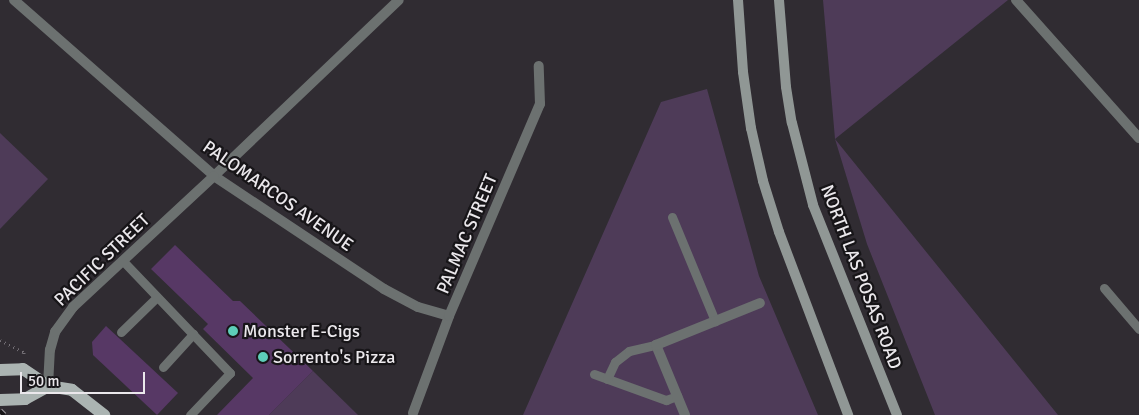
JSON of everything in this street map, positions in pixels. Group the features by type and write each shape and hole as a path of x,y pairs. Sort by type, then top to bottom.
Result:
{"main road":[{"path":"738,0 743,72 751,128 763,181 785,249 848,415"},
{"name":"NORTH LAS POSAS ROAD","path":"779,0 785,78 792,123 813,205 897,415"},
{"path":"0,370 23,369 48,386 72,390 104,415"},
{"path":"0,400 25,398 48,386"}],"street":[{"name":"PALOMARCOS AVENUE","path":"14,0 214,176 384,289 418,307 449,316"},
{"name":"PACIFIC STREET","path":"48,386 50,350 55,332 73,307 399,0"},
{"path":"1016,0 1139,138"},
{"name":"PALMAC STREET","path":"412,413 449,316 540,104 539,66"},
{"path":"684,415 656,345 760,303"}],"lane":[{"path":"672,218 715,321"},
{"path":"123,261 230,373 190,415"},
{"path":"1104,288 1139,329"},
{"path":"121,332 157,297"},
{"path":"162,367 193,334"},
{"path":"607,379 615,362 629,351 656,345"},
{"path":"594,374 666,400 677,396"}],"path":[{"path":"0,340 24,352"}],"shaded area":[{"path":"823,0 1008,0 835,139"},
{"path":"707,89 759,276 818,415 523,415 661,102"},
{"path":"0,133 48,179 0,229"},
{"path":"835,139 1058,415 935,415 867,244"},
{"path":"313,371 358,415 269,415"}],"building":[{"path":"175,245 233,301 240,301 313,371 269,415 217,415 253,378 203,329 208,324 151,269"},
{"path":"106,326 178,393 157,415 93,355 92,342"}],"railway":[{"path":"0,411 4,415"}],"place":[{"name":"Monster E-Cigs","path":"233,331"},
{"name":"Sorrento's Pizza","path":"263,357"}]}
